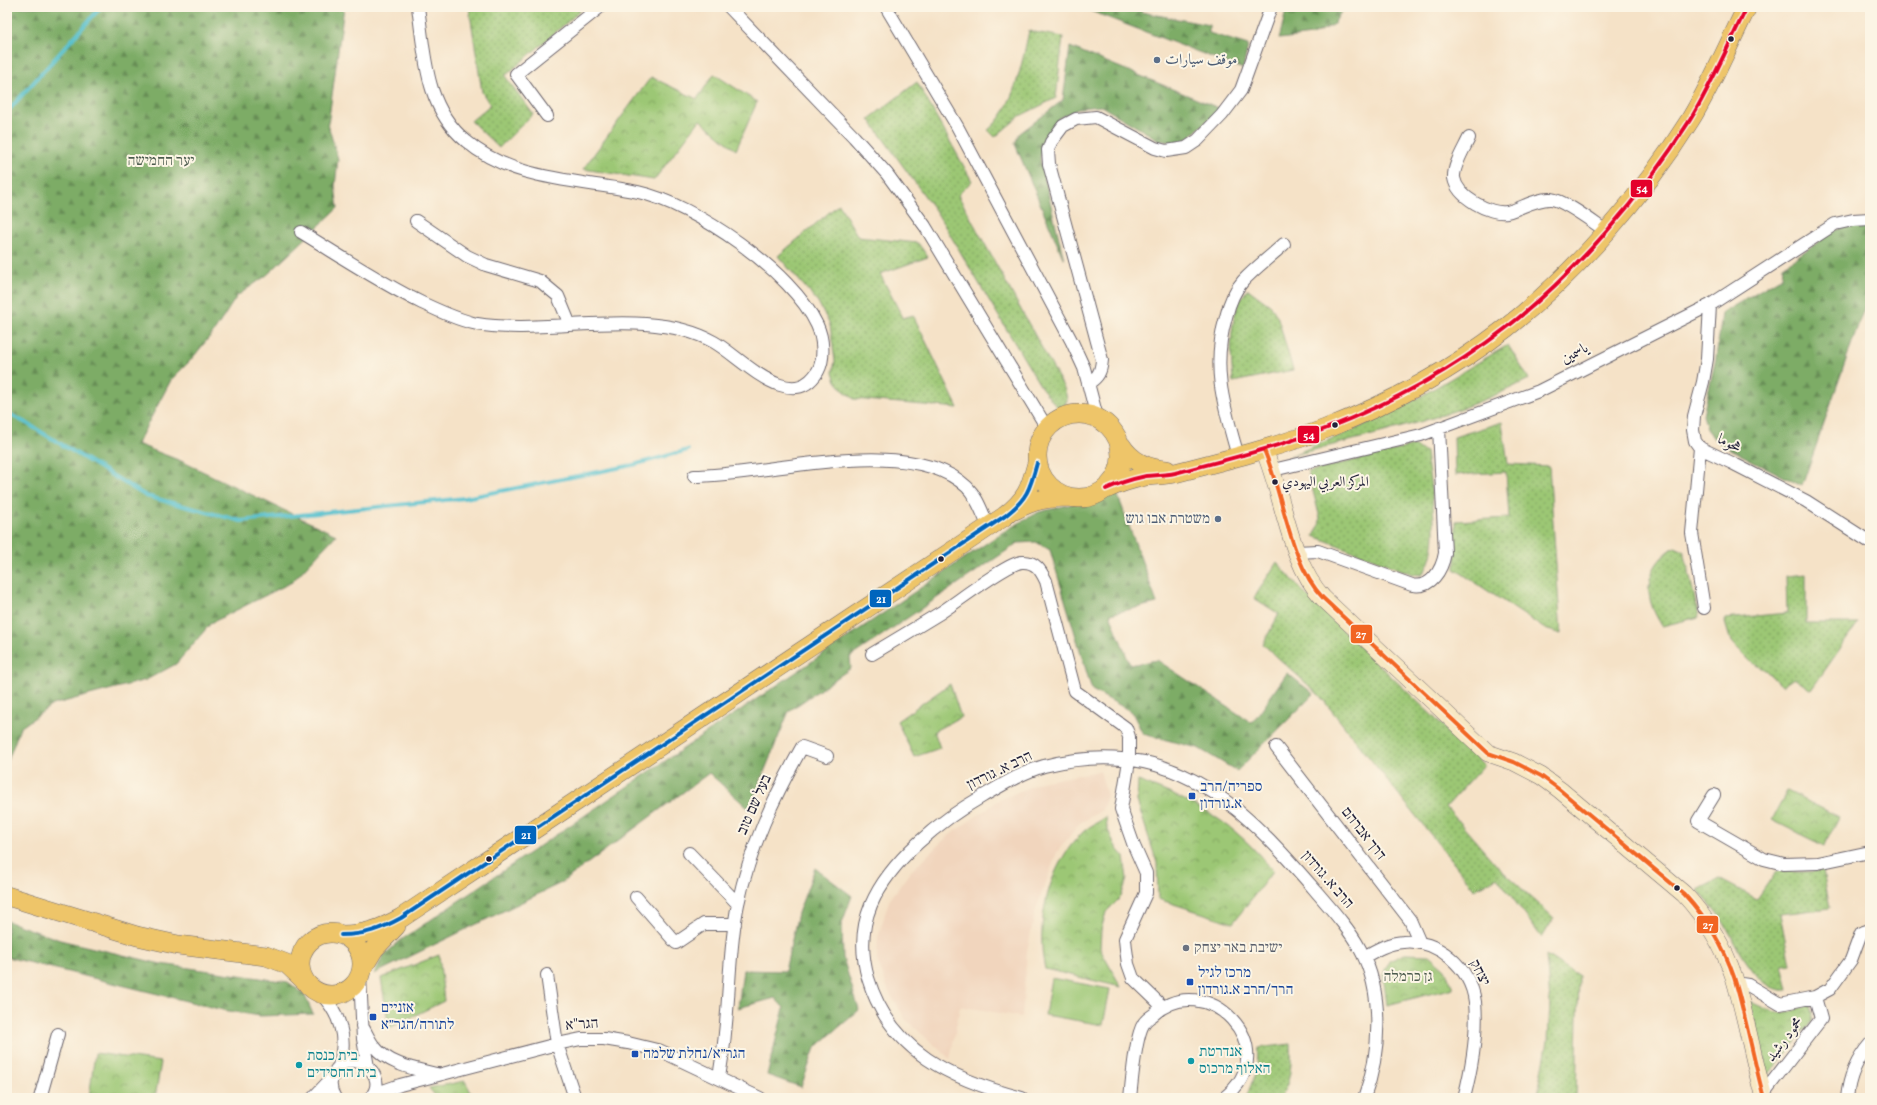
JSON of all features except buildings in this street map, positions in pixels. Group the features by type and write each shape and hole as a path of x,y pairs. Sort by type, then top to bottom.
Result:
{"main road":[{"path":"251,954 295,949 320,935 331,933 356,935 376,931 414,909 1005,516 1037,500 1051,497 1084,498 1096,495 1106,489 1135,478 1164,475 1264,450 1325,429 1382,404 1433,376 1506,328 1559,280 1606,231 1649,179 1691,118 1747,7"},
{"path":"1072,497 1060,493 1050,486 1042,476 1038,463 1037,450 1040,438 1048,428 1058,419 1070,414 1084,413 1097,417 1116,434 1127,455 1143,465 1164,470 1188,469"},
{"path":"1106,489 1120,470 1122,458 1121,445"},
{"path":"1005,516 1024,497 1031,487 1038,463"},
{"path":"7,896 137,936 178,945 251,954 278,960 286,964 311,988 320,993 329,995 339,994 348,990 361,972 366,960 384,936 414,909"},
{"path":"341,935 351,941 358,948 361,958 361,972"},
{"path":"304,980 300,963 301,954 311,940"}],"street":[{"path":"301,232 384,284 441,311 473,323 498,326 634,323 686,331 712,341 771,383 788,387 804,385 820,368 822,355 821,334 813,317 798,296 756,256 717,228 682,207 661,198 639,192 535,174 508,166 485,156 464,141 448,122 436,102 429,83 418,7"},
{"path":"547,116 516,74 600,7"},
{"path":"729,7 854,137 887,174 925,226 1048,428"},
{"path":"886,7 961,133 1072,342 1084,368 1097,417"},
{"path":"1089,383 1096,378 1101,370 1102,360 1049,164 1048,150 1051,142 1057,132 1076,119 1096,117 1155,148 1166,151 1186,148 1198,140 1222,116 1241,90 1271,7"},
{"path":"1469,138 1456,168 1454,178 1459,188 1474,202 1495,212 1507,212 1551,199 1561,202 1606,231"},
{"name":"ياسمين","path":"1273,470 1421,435 1539,391 1710,305 1835,224 1853,220 1870,219"},
{"path":"416,221 467,256 486,264 540,281 558,296 570,325"},
{"path":"1238,456 1222,403 1218,375 1219,349 1223,327 1231,300 1243,282 1284,244"},
{"name":"هحوما","path":"1710,305 1707,359 1703,382 1694,416 1693,430 1700,448 1806,501 1870,542"},
{"path":"1296,552 1318,551 1412,585 1419,587 1427,583 1439,572 1445,553 1439,428"},
{"path":"1700,448 1692,533 1704,608"},
{"path":"1264,450 1273,470 1296,552 1309,582 1323,598 1488,753 1514,762 1541,776 1560,790 1684,894 1697,909 1725,956 1735,983 1764,1096"},
{"path":"694,476 864,459 918,463 948,474 966,486 975,496 989,527"},
{"path":"872,654 940,613 1008,567 1021,562 1032,563 1039,568 1046,581 1075,691 1126,728 1129,737 1129,760 1121,808 1134,846 1146,873 1146,893 1125,939 1126,949 1128,964 1133,978 1162,1006"},
{"name":"בעל שם טוב","path":"719,1078 725,1034 735,924 738,904 748,865 763,823 781,784 802,747 827,756"},
{"name":"דרך אברהם","path":"1276,747 1410,920 1420,943"},
{"name":"הרב א. גורדון","path":"1022,1098 984,1087 951,1073 920,1054 901,1038 884,1015 874,996 865,967 863,936 870,906 881,887 903,859 937,825 970,803 1009,781 1044,766 1076,760 1106,758 1145,762 1178,774 1204,787 1234,807 1283,853 1340,918 1361,950 1372,979 1376,1011 1376,1033 1372,1072 1364,1098"},
{"path":"1714,796 1698,821 1764,859 1784,864 1818,863 1870,852"},
{"path":"689,852 738,904"},
{"path":"636,897 676,943 704,924 735,924"},
{"path":"1735,983 1748,985 1780,1004 1815,997 1830,989 1851,960 1861,933 1870,930"},
{"name":"יצחק","path":"1364,957 1385,945 1403,941 1420,943 1440,950 1456,962 1469,981 1475,1000 1476,1029 1474,1053 1464,1098"},
{"path":"361,972 364,1050 368,1067 376,1080 376,1088 371,1098"},
{"path":"548,976 557,1044 575,1098"},
{"path":"320,993 335,1013 342,1033 343,1055 339,1066"},
{"name":"محمود رشيد","path":"1764,1096 1821,1019 1815,997"},
{"path":"1130,1098 1136,1055 1144,1023 1162,1006 1182,999 1198,999 1220,1009 1232,1020 1243,1035 1248,1050 1247,1068 1238,1084 1224,1098"},
{"path":"362,1026 374,1046 387,1058 408,1068 438,1075"},
{"path":"40,1098 58,1034"},
{"name":"הגר\"א","path":"371,1098 383,1091 400,1085 557,1044 581,1039 604,1039 661,1051 760,1098"},
{"path":"1847,1098 1853,1071 1860,1056 1870,1044"},
{"path":"335,1098 330,1087 331,1079 335,1070 339,1066 347,1062 355,1061 368,1067"},
{"path":"313,1098 331,1079"},
{"name":"הגר\"א","path":"376,1080 392,1085 400,1085"}],"shaded area":[{"path":"1100,771 1107,796 1102,810 1080,823 1057,852 1036,909 1027,951 1022,1017 960,1006 950,1059 906,1020 889,992 877,960 878,937 889,901 910,872 947,837 999,800 1041,782"}],"green space":[{"name":"יער החמישה","path":"7,7 344,7 328,125 338,159 335,186 338,208 267,275 237,296 215,330 190,361 171,380 137,444 181,461 336,535 292,582 211,623 176,664 146,680 52,705 20,728 7,763"},
{"path":"469,7 578,7 580,11 505,76 533,114 499,148 471,121 490,105 482,92"},
{"path":"1080,7 1141,7 1141,12 1209,25 1209,33 1248,45 1243,69"},
{"path":"1287,7 1344,7 1333,25 1312,35 1279,39"},
{"path":"1029,31 1063,37 1056,98 1020,116 995,137 988,130 997,121 1011,98 1020,71"},
{"path":"1070,47 1221,109 1187,139 1175,143 1159,140 1101,106 1080,108 1059,118 1043,142 1040,159 1064,260 1015,144 1019,134 1063,100"},
{"path":"714,74 757,102 736,150 700,120 654,180 583,169 651,77 697,99"},
{"path":"917,82 972,181 958,195 1065,390 1067,400 1064,406 1057,407 1041,387 937,213 869,119"},
{"path":"839,204 858,237 918,243 928,257 880,274 903,318 913,315 958,408 854,399 843,390 836,381 833,372 835,361 830,325 818,302 778,256"},
{"path":"1851,226 1870,227 1870,291 1802,486 1728,448 1715,440 1707,429 1703,415 1716,358 1722,313 1782,277 1783,266 1836,230"},
{"path":"1248,289 1271,306 1278,318 1293,370 1233,382 1231,354 1234,316 1238,305"},
{"path":"1508,345 1529,379 1472,405 1442,415 1381,433 1290,456 1360,427 1411,402"},
{"path":"1502,422 1508,464 1549,466 1561,634 1545,629 1455,569 1456,521 1509,518 1506,472 1455,475 1454,437"},
{"path":"1413,446 1426,452 1434,516 1432,549 1429,563 1422,575 1412,574 1314,536 1319,526 1320,518 1308,472"},
{"path":"1117,493 1157,603 1110,614 1130,665 1157,660 1252,723 1287,673 1314,694 1237,771 1198,748 1143,734 1132,712 1092,690 1050,550 1036,542 1018,543 850,657 851,668 789,711 749,809 709,773 561,883 374,974 383,956 401,940 1003,532 1039,512"},
{"path":"1675,547 1684,551 1699,617 1662,626 1651,603 1649,594 1650,578 1657,564"},
{"path":"1277,562 1306,595 1484,765 1446,807 1498,867 1554,918 1542,938 1497,877 1475,890 1320,696 1263,644 1279,614 1254,598"},
{"path":"1806,574 1806,623 1858,623 1811,690 1794,678 1782,686 1765,670 1749,661 1731,642 1724,619 1787,613 1786,576"},
{"path":"950,684 961,717 934,731 940,748 914,757 897,721"},
{"path":"1138,781 1179,797 1197,806 1229,826 1273,871 1233,923 1158,899 1157,863 1137,801"},
{"path":"1787,791 1839,817 1824,846 1772,820"},
{"path":"1106,817 1107,828 1117,849 1124,857 1127,879 1121,897 1106,912 1101,930 1100,949 1121,987 1045,969 1042,952 1043,915 1053,878 1061,861 1083,832"},
{"path":"815,868 852,896 842,923 843,958 859,1010 815,1048 801,1087 767,1075 784,1008 775,998 738,1008 743,970 785,971 798,913"},
{"path":"1777,870 1798,872 1823,871 1830,908 1780,914 1790,964 1782,965 1788,990 1776,989 1765,983 1756,974 1738,949 1718,914 1698,890 1719,879 1757,899"},
{"path":"7,921 60,940 161,964 288,982 304,994 313,1014 260,1016 223,1010 7,957"},
{"name":"גן כרמלה","path":"1405,954 1429,955 1445,969 1453,988 1387,1005 1383,975 1389,961"},
{"path":"439,955 444,1001 389,1028 381,978"},
{"path":"1546,955 1579,976 1576,1098 1537,1098 1548,1041 1550,1002"},
{"path":"1051,978 1110,989 1103,1025 1045,1015"},
{"path":"1749,1001 1767,1009 1780,1012 1785,1012 1811,1004 1813,1015 1812,1022 1768,1075"},
{"path":"1291,1044 1290,1072 1287,1085 1281,1098 1246,1098 1257,1069 1258,1048"},
{"path":"95,1053 161,1062 155,1098 89,1098"},
{"path":"465,1081 474,1098 437,1098 429,1088"}],"waterway":[{"path":"7,112 101,7"},
{"path":"7,413 28,424 146,496 241,521 465,498 633,465 688,450"}],"transit line":[{"name":"54","path":"1106,489 1141,477 1175,473 1232,458 1288,442 1325,429 1373,409 1419,385 1464,358 1506,328 1558,283 1607,232 1630,204 1671,148 1698,107 1747,7"},
{"name":"27","path":"1264,450 1277,487 1288,528 1302,566 1323,598 1488,753 1514,762 1541,776 1560,790 1684,894 1699,912 1725,955 1734,977 1764,1098"},
{"name":"21","path":"341,935 372,931 401,918 1005,516 1023,499 1027,493 1037,463"}],"place":[{"name":"موقف سيارات","path":"1157,60"},
{"name":"المركز العربي اليهودي","path":"1275,482"},
{"name":"משטרת אבו גוש","path":"1218,519"},
{"name":"ספריה/הרב א.גורדון","path":"1192,796"},
{"name":"ישיבת באר יצחק","path":"1186,948"},
{"name":"מרכז לגיל הרך/הרב א.גורדון","path":"1190,982"},
{"name":"אזניים לתורה/הגר״א","path":"373,1017"},
{"name":"הגר״א/נחלת שלמה","path":"635,1054"},
{"name":"אנדרטת האלוף מרכוס","path":"1191,1061"},
{"name":"בית כנסת בית החסידים","path":"299,1065"}]}
